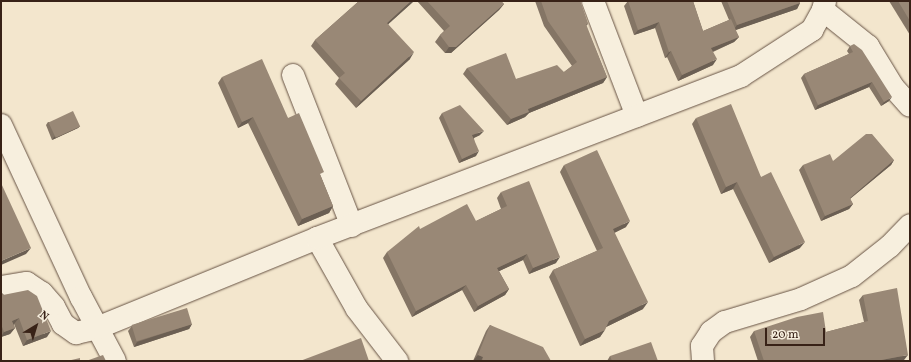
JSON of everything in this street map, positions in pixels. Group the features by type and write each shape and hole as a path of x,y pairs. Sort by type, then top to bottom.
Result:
{"street":[{"path":"593,1 638,116"},
{"path":"1,287 27,283 42,292 54,307 63,324 76,333 96,328 317,238 352,226 741,76 812,30 824,5 868,46 893,87 910,106"},
{"path":"294,75 352,226"},
{"path":"1,125 96,328 115,361"},
{"path":"703,361 702,346 711,332 725,322 801,299 852,276 890,246 910,225"},
{"path":"317,238 357,309 397,361"}],"building":[{"path":"359,1 411,1 387,23 414,52 361,101 339,78 345,73 315,40"},
{"path":"427,1 501,1 504,4 456,47 449,47 440,35 450,26"},
{"path":"541,1 580,1 588,24 586,24 607,77 528,109 529,112 511,119 467,68 506,53 516,79 557,65 564,72 577,62 548,21"},
{"path":"628,1 693,1 703,31 731,19 739,37 711,48 717,59 682,75 671,51 669,52 659,22 638,30"},
{"path":"727,1 800,1 800,3 737,25"},
{"path":"898,1 910,1 910,21"},
{"path":"854,44 862,50 892,97 884,102 872,82 818,105 804,74 853,52 850,46"},
{"path":"262,59 288,118 299,113 324,172 320,174 333,206 302,219 253,117 242,122 222,77"},
{"path":"731,104 761,177 771,172 805,242 774,257 737,182 726,187 696,118"},
{"path":"460,105 484,131 472,135 479,151 462,159 442,113"},
{"path":"73,111 80,126 56,138 49,122"},
{"path":"866,134 872,134 894,160 850,198 853,204 825,216 803,165 830,154 833,161"},
{"path":"597,150 630,221 613,229 648,302 609,321 605,330 585,339 553,270 603,248 564,165"},
{"path":"529,181 560,257 533,268 527,254 497,268 509,289 478,306 466,285 416,311 387,252 419,226 420,229 467,204 476,221 507,206 501,192"},
{"path":"1,183 31,248 1,261"},
{"path":"897,288 908,355 876,361 764,361 754,331 797,317 823,312 826,332 868,321 863,295"},
{"path":"28,290 37,296 51,331 27,340 19,318 12,321 15,328 4,332 1,324 1,292 3,295"},
{"path":"187,308 192,324 137,341 132,325"},
{"path":"490,325 543,347 551,361 482,361 483,357 478,355"},
{"path":"361,338 369,361 300,361"},
{"path":"651,342 658,361 612,361 610,356"},
{"path":"103,355 106,361 86,361"},
{"path":"80,358 80,361 67,361"}]}
